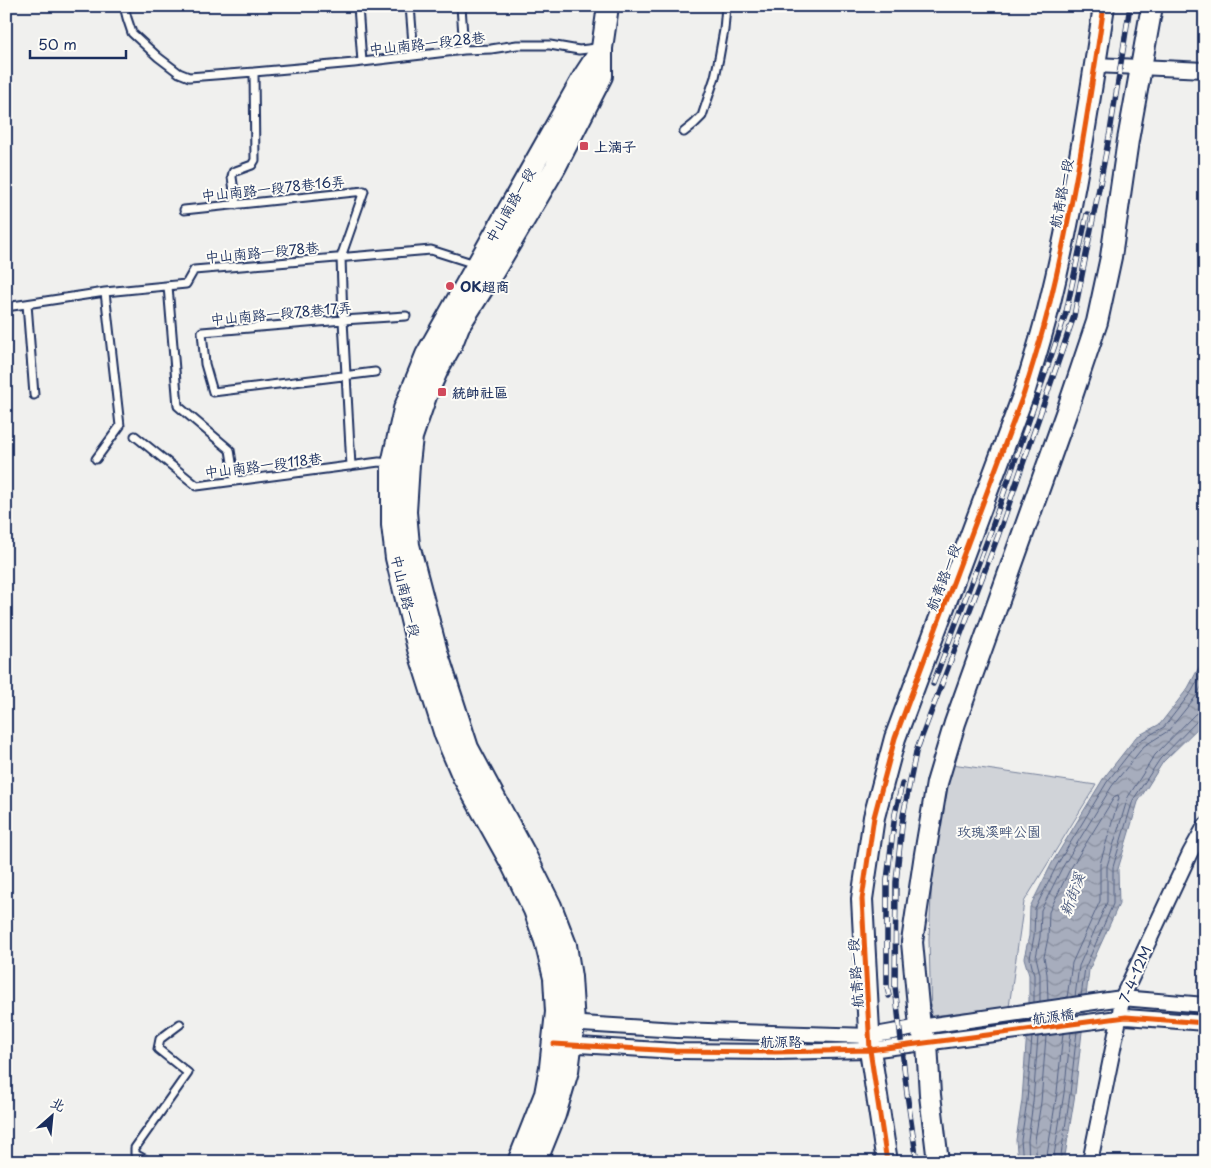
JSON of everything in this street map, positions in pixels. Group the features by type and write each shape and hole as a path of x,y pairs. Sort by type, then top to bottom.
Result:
{"street":[{"name":"中山南路一段","path":"518,1162 545,1094 562,1044 564,1023 556,1012 554,978 545,941 534,910 512,865 463,777 445,735 418,649 396,558 392,525 400,464 404,409 426,355 485,268 586,74 602,48 608,6"},
{"name":"航青路一段","path":"887,1162 870,1043 862,899 874,817 895,738 1024,393 1037,351 1050,302 1074,189 1104,6"},
{"path":"938,1162 912,942 937,783 955,723 1097,322 1111,257 1128,140 1152,6"},
{"path":"1095,65 1205,70"},
{"name":"7-4-12M","path":"1090,1162 1122,998 1190,853 1205,826"},
{"path":"1122,998 1205,1005"},
{"name":"航源橋","path":"1009,1014 1122,998"},
{"name":"航源路","path":"562,1044 703,1051 776,1052 870,1043 923,1035 1009,1014"},
{"path":"1119,1019 1205,1024"},
{"name":"航源橋","path":"1008,1033 1119,1019"},
{"name":"航源路","path":"564,1023 870,1043"},
{"name":"航源路","path":"923,1035 1008,1033"},
{"name":"中山南路一段","path":"536,1162 555,1115 568,1071 562,1044"}],"lane":[{"name":"中山南路一段28巷","path":"124,6 132,33 158,57 179,73 189,77 362,62 517,45 550,45 579,50 602,48"},
{"path":"358,6 362,62"},
{"path":"410,6 414,56"},
{"path":"461,6 464,50"},
{"path":"684,132 702,116 715,77 724,30 726,6"},
{"path":"236,205 232,172 252,165 255,160 254,72"},
{"name":"中山南路一段78巷16弄","path":"184,210 364,191 342,257"},
{"name":"中山南路一段78巷","path":"6,307 105,292 186,284 194,270 342,257 431,250 485,268"},
{"path":"342,257 343,320 351,466"},
{"path":"168,286 178,406 230,450 235,481"},
{"path":"96,459 120,426 105,292"},
{"path":"27,304 34,395"},
{"name":"中山南路一段78巷17弄","path":"375,372 212,392 205,364 202,332 406,316"},
{"name":"中山南路一段118巷","path":"135,436 197,486 379,462 400,464"},
{"path":"150,1162 135,1154 135,1148 188,1073 158,1049 160,1040 180,1024"}],"green space":[{"name":"玫瑰溪畔公園","path":"952,764 1096,785 1024,902 1009,1007 931,1016 929,939 933,855"}],"water":[{"name":"新街溪","path":"1205,656 1205,721 1163,762 1138,802 1118,869 1119,904 1089,970 1075,1094 1064,1162 1018,1162 1016,1140 1022,1100 1029,1003 1029,975 1024,958 1029,936 1030,907 1052,863 1103,779 1136,737 1160,724 1188,688"}],"railway":[{"path":"917,1162 895,986 896,882 903,816 916,752 998,536 1074,316 1110,132 1130,6"},
{"path":"933,684 990,533 1066,313 1087,214"},
{"path":"889,996 887,986 887,880 895,814 902,784"}],"cycle path":[{"path":"887,1162 870,1050 862,899 874,817 895,738 1024,393 1041,337 1059,265 1074,191 1104,6"},
{"path":"554,1044 675,1051 776,1052 870,1050 1126,1017 1205,1023"}],"place":[{"name":"上湳子","path":"584,146"},
{"name":"OK超商","path":"450,286"},
{"name":"統帥社區","path":"442,392"}]}
